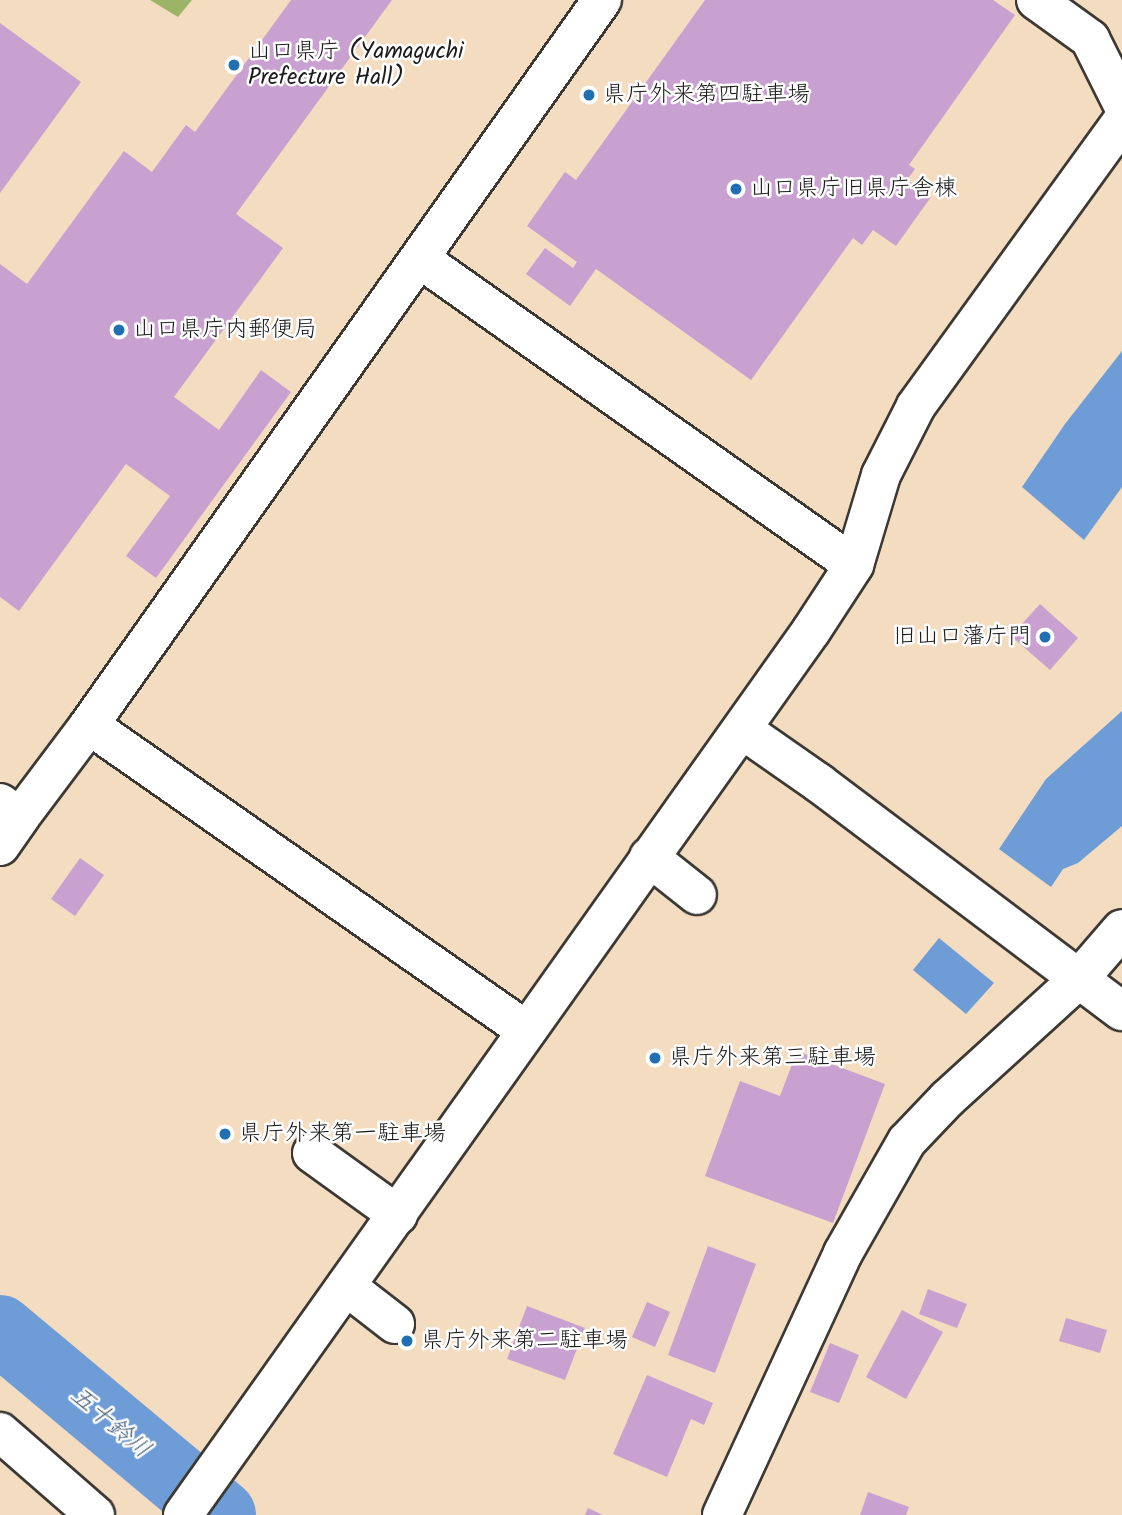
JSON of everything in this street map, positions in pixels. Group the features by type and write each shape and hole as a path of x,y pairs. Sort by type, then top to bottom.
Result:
{"street":[{"path":"6,822 89,725 602,0"},
{"path":"1036,0 1090,39 1122,103"},
{"path":"184,1514 649,857 743,730 854,565 881,475 916,406 1122,121"},
{"path":"420,259 854,565"},
{"path":"89,725 527,1031"},
{"path":"743,730 819,783 1122,1011"},
{"path":"649,857 697,895"},
{"path":"722,1515 843,1253 906,1141 947,1099 1079,980 1122,929"},
{"path":"312,1153 398,1215"},
{"path":"346,1286 395,1324"},
{"path":"0,1432 95,1515"}],"green space":[{"path":"150,0 192,0 178,17"}],"water":[{"path":"1122,351 1122,487 1084,540 1022,487 1065,424"},
{"path":"1122,711 1122,826 1078,863 1063,869 1051,887 999,849 1046,779"},
{"path":"939,938 994,983 966,1014 913,970"}],"building":[{"path":"291,0 392,0 236,214 283,248 174,397 219,430 261,370 291,392 156,578 126,556 170,496 126,464 19,611 0,597 0,264 27,284 124,151 152,172 186,125 195,132"},
{"name":"山口県庁旧県庁舎棟","path":"705,0 993,0 1015,15 909,165 915,169 907,180 931,197 896,246 873,230 862,245 853,238 751,380 596,269 570,306 526,274 545,248 573,268 577,262 527,226 565,172 576,180"},
{"path":"0,23 81,82 0,193"},
{"name":"旧山口藩庁門","path":"1040,604 1078,638 1050,670 1011,636"},
{"path":"80,858 104,875 75,916 51,899"},
{"path":"797,1051 885,1084 833,1223 705,1176 740,1081 780,1096"},
{"path":"708,1246 756,1264 715,1373 668,1355"},
{"path":"928,1289 967,1304 957,1328 919,1314"},
{"path":"647,1302 670,1312 655,1347 632,1337"},
{"path":"527,1306 585,1328 565,1380 507,1359"},
{"path":"902,1310 943,1332 906,1399 866,1377"},
{"path":"1066,1318 1107,1330 1100,1353 1059,1341"},
{"path":"830,1343 859,1355 839,1403 810,1392"},
{"path":"647,1375 713,1403 704,1425 691,1419 667,1477 613,1454"},
{"path":"868,1492 909,1507 906,1515 860,1515"},
{"path":"588,1508 603,1515 585,1515"}],"waterway":[{"name":"五十鈴川","path":"0,1330 221,1515"}],"place":[{"name":"山口県庁 (Yamaguchi Prefecture Hall)","path":"234,65"},
{"name":"県庁外来第四駐車場","path":"589,95"},
{"name":"山口県庁旧県庁舎棟","path":"736,189"},
{"name":"山口県庁内郵便局","path":"119,330"},
{"name":"旧山口藩庁門","path":"1045,637"},
{"name":"県庁外来第三駐車場","path":"655,1058"},
{"name":"県庁外来第一駐車場","path":"225,1134"},
{"name":"県庁外来第二駐車場","path":"407,1341"}]}
